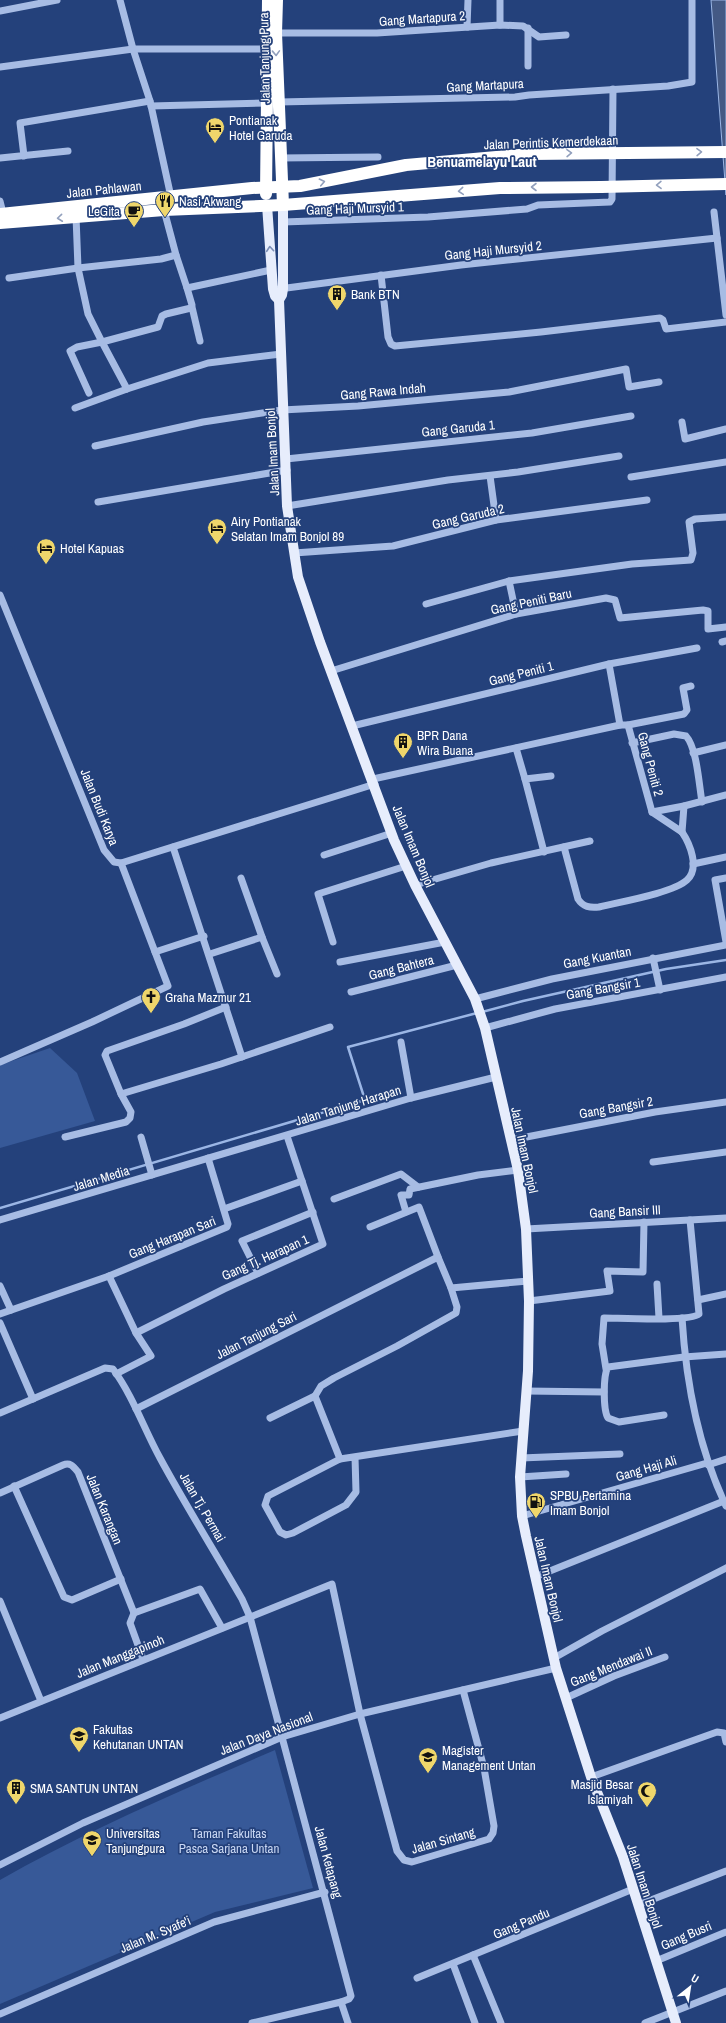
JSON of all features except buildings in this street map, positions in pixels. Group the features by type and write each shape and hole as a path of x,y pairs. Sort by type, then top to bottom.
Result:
{"highway":[{"name":"Jalan Tanjung Pura","path":"267,205 266,49 268,0"},
{"name":"Jalan Tanjung Pura","path":"277,0 276,33 283,205"},
{"name":"Jalan Perintis Kemerdekaan","path":"283,186 300,186 406,165 530,154 726,152"},
{"path":"283,205 500,188 726,184"},
{"name":"Jalan Pahlawan","path":"1,217 171,197 283,186"},
{"name":"Jalan Pahlawan","path":"1,217 76,216 164,210 283,205"}],"main road":[{"name":"Jalan Imam Bonjol","path":"267,205 271,270 278,289"},
{"name":"Jalan Imam Bonjol","path":"283,205 278,289 275,296 279,300 282,410 287,470 287,506 294,553 304,599 392,833 415,885 475,1000 484,1026 518,1170 526,1229 530,1339 520,1477 522,1516 555,1663 591,1777 623,1857 676,2023"}],"street":[{"path":"0,11 57,0"},
{"path":"120,0 133,49 150,103 171,197"},
{"path":"467,27 468,0"},
{"path":"500,0 500,25"},
{"name":"Gang Martapura","path":"279,102 507,98 668,86 692,82 692,0"},
{"name":"Gang Martapura 2","path":"276,33 360,34 500,25 523,26 539,37 566,35"},
{"path":"528,28 528,66"},
{"path":"0,67 133,49 266,49"},
{"name":"Gang Haji Mursyid 1","path":"283,222 428,217 527,209 538,205 610,202 612,199 613,89"},
{"path":"24,156 20,123 150,103 266,103"},
{"path":"0,158 68,151"},
{"path":"280,158 378,157"},
{"path":"0,201 1,217"},
{"path":"164,210 176,255 187,288 200,341"},
{"path":"714,212 726,315"},
{"path":"76,216 78,268 88,314 126,388"},
{"name":"Gang Haji Mursyid 2","path":"278,289 461,265 717,238"},
{"path":"8,278 78,268 161,259 176,255"},
{"path":"187,288 271,270"},
{"path":"381,275 388,337 391,344 395,346 541,332 660,318 663,320 666,329 726,322"},
{"path":"89,393 70,351 77,347 158,327 162,316 192,307"},
{"path":"75,408 126,388 218,361 281,354"},
{"name":"Gang Rawa Indah","path":"95,446 203,422 282,410 358,406 509,392 626,369 629,387 659,382"},
{"name":"Gang Garuda 1","path":"286,459 532,433 631,416"},
{"path":"682,422 685,439 726,429"},
{"path":"287,506 448,480 490,476 619,456"},
{"path":"631,477 726,462"},
{"path":"98,502 287,470"},
{"path":"490,476 496,520"},
{"name":"Gang Garuda 2","path":"294,553 393,546 496,520 647,500"},
{"path":"426,604 509,581 632,564 692,560 693,553 690,522 696,519 726,517"},
{"path":"509,581 516,614"},
{"name":"Jalan Budi Karya","path":"0,595 104,850 112,861 121,863"},
{"name":"Gang Peniti Baru","path":"331,671 516,614 606,598 615,600 620,618 703,610 708,611 708,628 726,627"},
{"name":"Gang Peniti 1","path":"352,726 608,664 697,648"},
{"path":"608,664 620,725"},
{"path":"628,725 684,714 687,710 683,688 691,686"},
{"name":"Gang Peniti 2","path":"374,782 516,748 620,725 628,725 652,812 682,832"},
{"path":"632,742 670,735 683,735 690,742 702,802"},
{"path":"693,754 726,745"},
{"path":"516,748 544,852"},
{"path":"525,779 551,776"},
{"path":"0,1062 168,986 121,863 374,782"},
{"path":"652,812 702,802 726,795"},
{"path":"564,847 578,899 583,905 590,908 639,898 678,885 689,878 693,864 687,841 682,832 684,806"},
{"path":"324,855 392,833"},
{"path":"415,885 491,863 590,841"},
{"path":"173,847 210,954 242,1057"},
{"path":"693,864 726,857"},
{"path":"333,942 318,894 406,866"},
{"path":"241,878 262,937 278,974"},
{"path":"726,878 715,880 726,944"},
{"path":"155,952 204,936"},
{"path":"210,954 262,937"},
{"path":"340,962 444,942"},
{"name":"Gang Kuantan","path":"475,1000 552,979 654,962 726,944"},
{"path":"654,962 660,988"},
{"name":"Gang Bahtera","path":"351,992 457,965"},
{"name":"Gang Bangsir 1","path":"484,1026 555,1009 660,988 726,977"},
{"path":"65,1137 127,1121 131,1117 131,1112 121,1094 106,1054 107,1051 184,1024 226,1007"},
{"path":"121,1094 242,1057 330,1027"},
{"path":"401,1042 411,1098"},
{"name":"Jalan Tanjung Harapan","path":"208,1158 287,1136 411,1098 496,1077"},
{"name":"Gang Bangsir 2","path":"511,1140 655,1112 726,1104"},
{"name":"Gang Tj. Harapan 1","path":"136,1333 258,1273 323,1244 287,1136"},
{"path":"141,1137 152,1174"},
{"path":"653,1162 726,1152"},
{"name":"Jalan Media","path":"0,1220 208,1158"},
{"name":"Gang Harapan Sari","path":"108,1276 227,1227 228,1224 224,1208 208,1158"},
{"path":"406,1212 401,1196 409,1195 410,1189 478,1175 518,1170"},
{"path":"334,1199 401,1174 418,1187"},
{"name":"Gang Harapan Sari","path":"224,1208 302,1181"},
{"path":"270,1418 315,1396 321,1386 334,1378 397,1346 456,1313 457,1307 451,1288 419,1207 370,1227"},
{"path":"258,1273 242,1241 313,1212"},
{"name":"Gang Bansir III","path":"526,1229 726,1218"},
{"path":"664,1415 618,1422 611,1421 606,1416 604,1392 606,1369 602,1344 604,1318 682,1318 698,1315 698,1300 690,1220"},
{"path":"529,1301 603,1293 610,1291 608,1271 643,1272 644,1222"},
{"name":"Jalan Tanjung Sari","path":"136,1409 438,1257"},
{"path":"0,1314 108,1276 136,1333 152,1356 116,1374"},
{"path":"451,1288 528,1281"},
{"path":"657,1284 659,1318"},
{"path":"0,1286 11,1310"},
{"path":"698,1300 726,1294"},
{"path":"535,1577 725,1504 708,1464 696,1421 684,1357 682,1318"},
{"path":"0,1323 33,1399"},
{"path":"606,1369 611,1365 726,1354"},
{"path":"0,1413 105,1368 113,1369 136,1409"},
{"path":"526,1391 604,1392"},
{"path":"315,1396 340,1459"},
{"name":"Jalan Tj. Permai","path":"136,1409 160,1457 242,1598 250,1616 282,1737"},
{"path":"356,1457 356,1492 346,1505 293,1533 283,1534 265,1505 268,1496 340,1459 523,1432"},
{"path":"521,1458 620,1454"},
{"name":"Gang Haji Ali","path":"522,1516 726,1459"},
{"name":"Jalan Karangan","path":"0,1492 63,1465 66,1464 73,1466 78,1472 134,1613 130,1623 132,1633 143,1659"},
{"path":"520,1477 566,1474"},
{"path":"14,1486 65,1599 76,1599 121,1579"},
{"name":"Jalan Daya Nasional","path":"0,1865 89,1820 282,1737 360,1714 463,1690 555,1663 642,1610 726,1568"},
{"name":"Jalan Sintang","path":"250,1616 332,1584 360,1714 397,1851 404,1860 418,1862 489,1839 494,1830 484,1768 463,1690"},
{"path":"134,1613 200,1589 222,1628"},
{"path":"0,1601 41,1701"},
{"name":"Jalan Manggapinoh","path":"0,1718 250,1616"},
{"name":"Gang Mendawai II","path":"566,1698 614,1676 665,1657"},
{"path":"591,1777 717,1732 724,1733 726,1742"},
{"name":"Jalan Ketapang","path":"282,1737 351,1993 350,1998 341,2002"},
{"path":"638,1905 726,1871"},
{"name":"Gang Pandu","path":"417,1978 633,1889"},
{"name":"Jalan M. Syafe'i","path":"0,2014 214,1922 325,1892"},
{"name":"Gang Busri","path":"656,1961 726,1932"},
{"path":"473,1955 500,2023"},
{"path":"453,1964 475,2023"},
{"path":"645,2023 726,1991"},
{"path":"252,2023 341,2002 348,2023"}],"green space":[{"path":"50,1048 77,1073 95,1121 0,1148 0,1065"},
{"name":"Taman Fakultas Pasca Sarjana Untan","path":"275,1750 313,1888 215,1912 0,2004 0,1880 101,1827"}],"shaded area":[{"path":"711,0 726,0 726,195"}],"waterway":[{"path":"482,1012 523,1001 666,969 726,960"},
{"path":"0,1208 365,1100 348,1047 477,1013"}],"place":[{"name":"Pontianak Hotel Garuda","path":"215,144"},
{"name":"Nasi Akwang","path":"165,218"},
{"name":"LeGita","path":"134,228"},
{"name":"Bank BTN","path":"337,311"},
{"name":"Airy Pontianak Selatan Imam Bonjol 89","path":"217,545"},
{"name":"Hotel Kapuas","path":"46,565"},
{"name":"BPR Dana Wira Buana","path":"403,759"},
{"name":"Graha Mazmur 21","path":"151,1014"},
{"name":"SPBU Pertamina Imam Bonjol","path":"536,1519"},
{"name":"Fakultas Kehutanan UNTAN","path":"79,1753"},
{"name":"Magister Management Untan","path":"428,1774"},
{"name":"SMA SANTUN UNTAN","path":"16,1805"},
{"name":"Masjid Besar Islamiyah","path":"647,1808"},
{"name":"Universitas Tanjungpura","path":"92,1857"}],"district":[{"name":"Benuamelayu Laut","path":"482,162"}]}
